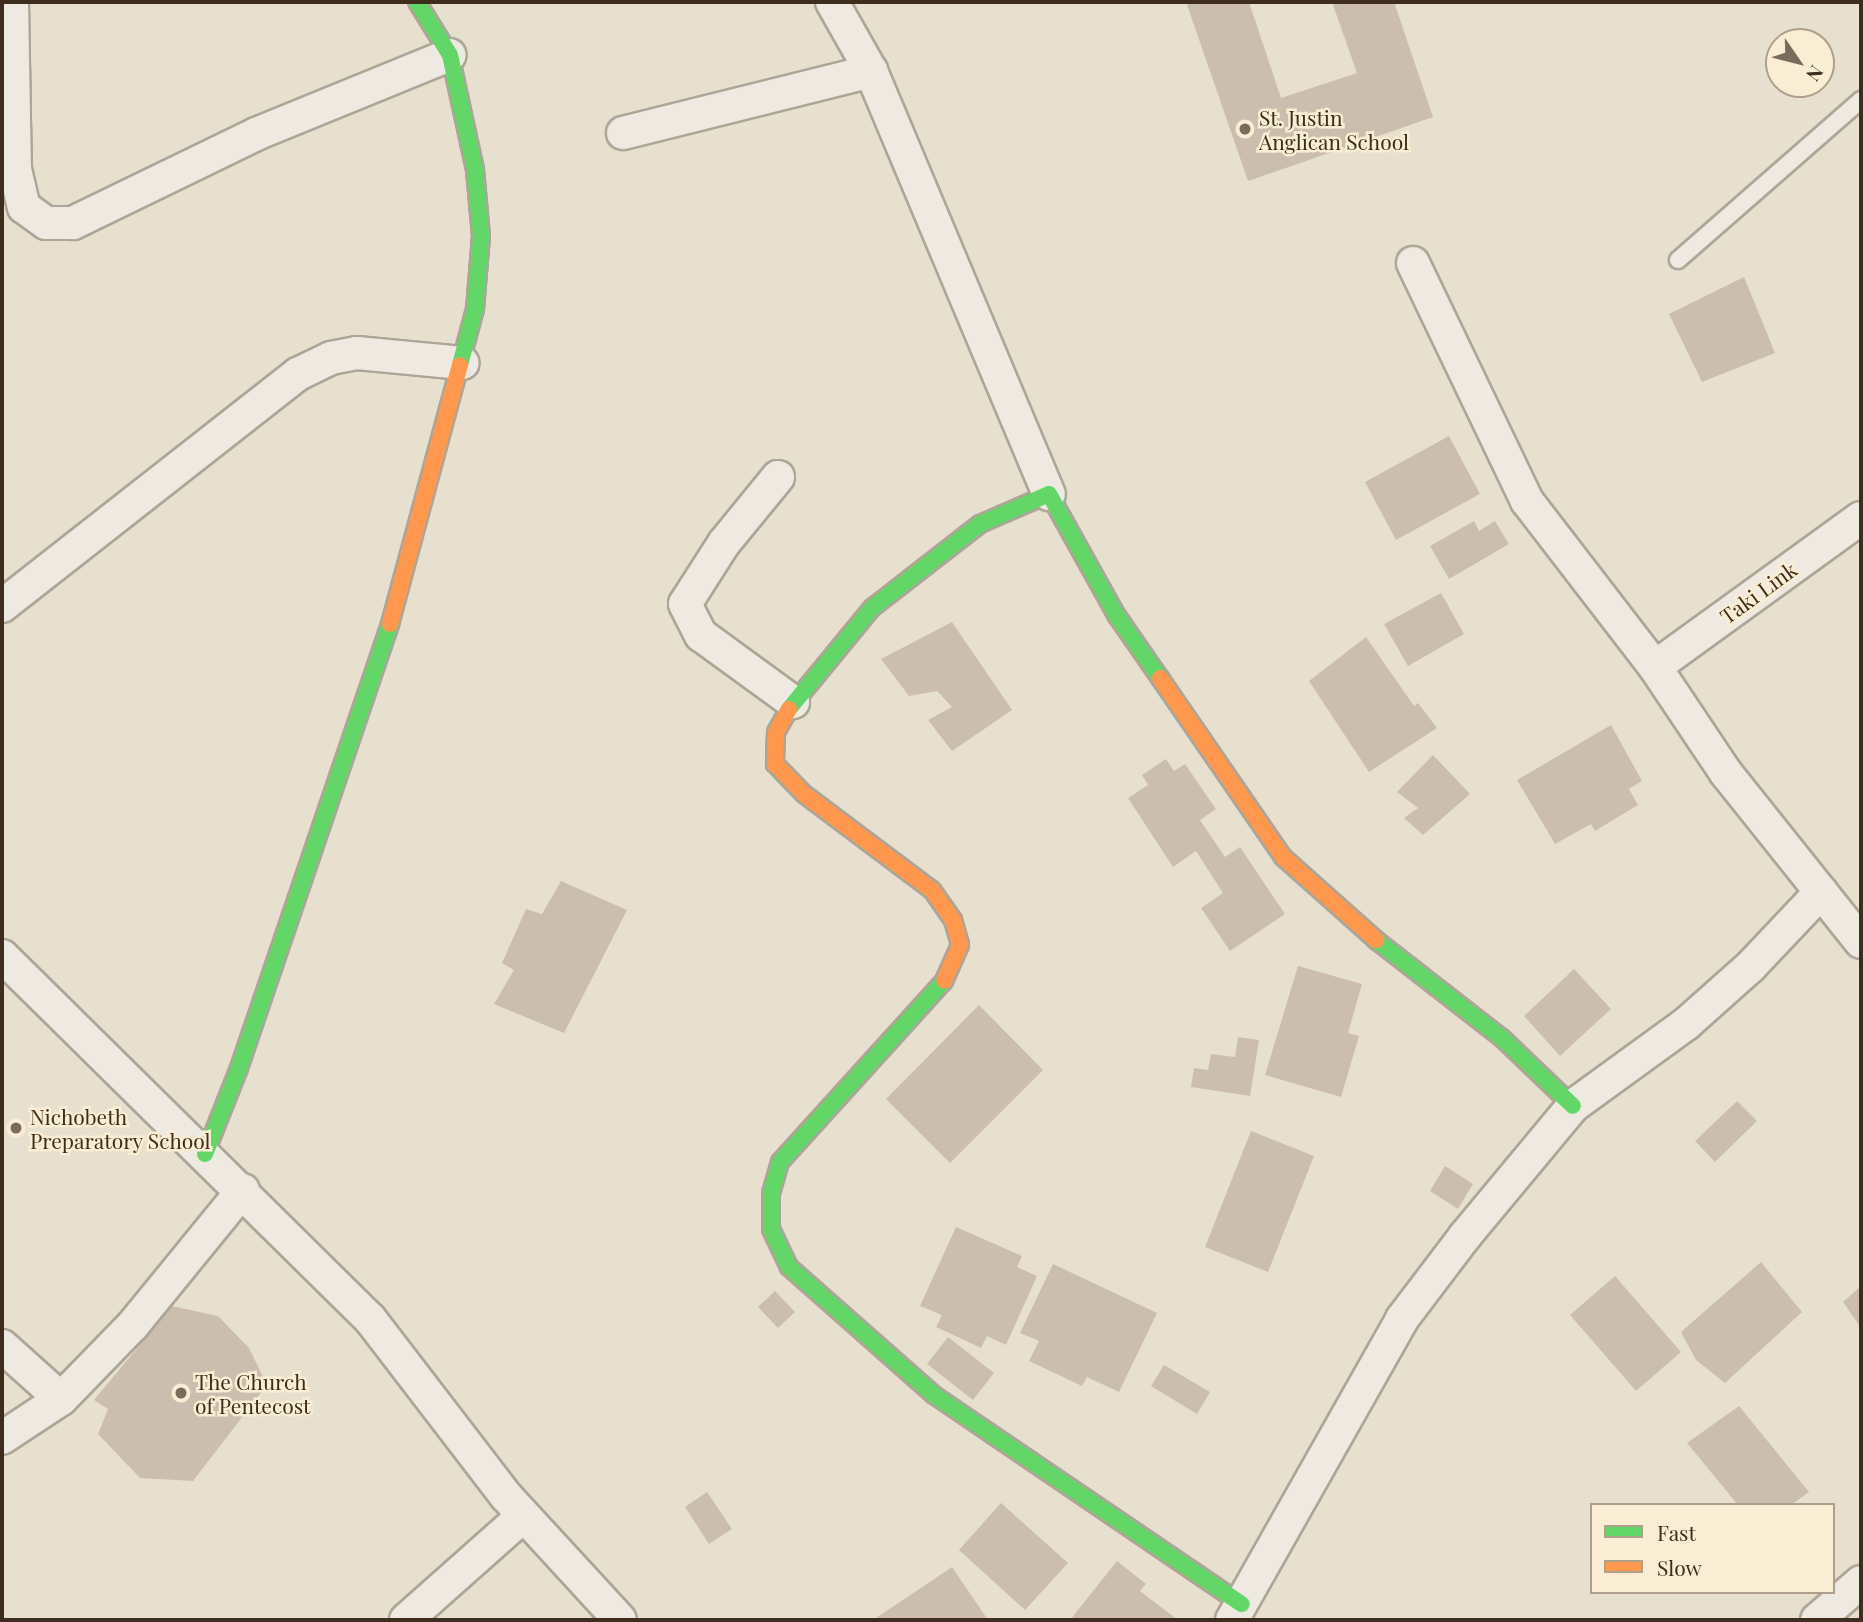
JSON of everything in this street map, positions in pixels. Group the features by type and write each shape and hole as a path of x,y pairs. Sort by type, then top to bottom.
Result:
{"street":[{"path":"12,2 15,169 13,200 46,223 73,223 256,134 450,55"},
{"path":"205,1154 239,1068 389,629 463,363 475,309 481,236 475,170 450,55 417,2"},
{"path":"832,2 871,71 1049,494 1117,617 1283,857 1369,934 1502,1038 1573,1106"},
{"path":"623,133 871,71"},
{"path":"1413,263 1527,500 1655,667 1726,773 1861,942"},
{"path":"2,606 298,374 331,358 356,353 463,363"},
{"path":"778,477 724,543 685,604 701,635 793,702"},
{"path":"1049,494 980,524 935,556 872,608 793,702 776,732 775,764 804,794 932,890 953,920 960,945 946,979 780,1161 771,1193 771,1229 789,1267 934,1395 1237,1612 1402,1319 1573,1106 1686,1024 1751,966 1821,892"},
{"name":"Taki Link","path":"1655,667 1861,517"},
{"path":"2,956 243,1190 370,1319 523,1516 620,1620"},
{"path":"2,1438 61,1399 133,1325 243,1190"},
{"path":"2,1346 61,1399"},
{"path":"406,1620 523,1516"},
{"path":"1817,1620 1861,1582"}],"lane":[{"path":"1678,260 1861,100"}],"building":[{"path":"1186,2 1249,2 1281,98 1357,73 1332,2 1394,2 1433,117 1248,181"},
{"path":"1744,277 1775,353 1702,382 1669,314"},
{"path":"1449,436 1480,494 1396,540 1365,482"},
{"path":"1474,521 1479,531 1495,521 1509,544 1449,579 1430,546"},
{"path":"1441,593 1464,634 1408,666 1384,624"},
{"path":"952,622 1012,710 952,751 928,720 952,707 937,691 909,696 881,659"},
{"path":"1366,637 1414,706 1418,703 1437,728 1369,772 1309,681"},
{"path":"1611,725 1642,781 1629,789 1638,805 1595,831 1591,824 1555,844 1517,780"},
{"path":"1433,755 1470,794 1423,835 1404,818 1418,808 1397,792"},
{"path":"1166,759 1174,771 1185,764 1216,809 1200,820 1225,857 1240,847 1285,914 1230,951 1201,908 1223,893 1196,851 1173,867 1128,798 1148,785 1142,775"},
{"path":"561,881 627,910 564,1033 494,1004 514,970 502,963 526,909 542,914"},
{"path":"1298,966 1362,984 1348,1033 1359,1036 1341,1097 1265,1075"},
{"path":"1574,969 1611,1009 1560,1056 1524,1016"},
{"path":"979,1005 1043,1070 950,1163 886,1099"},
{"path":"1238,1037 1259,1040 1250,1096 1191,1087 1194,1068 1208,1070 1211,1054 1235,1057"},
{"path":"1737,1101 1757,1121 1715,1162 1695,1141"},
{"path":"1251,1131 1314,1156 1268,1272 1205,1247"},
{"path":"1445,1166 1473,1184 1458,1209 1430,1191"},
{"path":"956,1227 1022,1256 1017,1267 1037,1276 1006,1345 987,1336 981,1348 936,1327 942,1315 920,1306"},
{"path":"1761,1262 1802,1312 1725,1383 1696,1360 1681,1332"},
{"path":"1053,1264 1157,1313 1119,1392 1087,1377 1082,1386 1029,1361 1039,1341 1020,1333"},
{"path":"1615,1276 1681,1352 1636,1391 1570,1315"},
{"path":"1861,1286 1861,1328 1843,1302"},
{"path":"775,1291 795,1312 778,1328 758,1307"},
{"name":"The Church of Pentecost","path":"172,1306 218,1316 249,1348 267,1385 193,1481 140,1478 98,1434 108,1409 94,1400"},
{"path":"948,1337 994,1373 973,1400 927,1364"},
{"path":"1164,1365 1210,1392 1197,1414 1151,1386"},
{"path":"1739,1406 1809,1492 1794,1503 1736,1503 1687,1443"},
{"path":"707,1492 732,1529 709,1544 685,1507"},
{"path":"1001,1503 1068,1563 1025,1610 959,1550"},
{"path":"1117,1561 1146,1584 1140,1591 1178,1620 1070,1620"},
{"path":"952,1567 988,1620 873,1620"}],"traffic: fast":[{"path":"417,2 450,55 475,170 481,236 475,309 460,365"},
{"path":"789,709 872,608 980,524 1049,494 1117,616 1160,678"},
{"path":"205,1154 239,1068 390,624"},
{"path":"1376,940 1502,1038 1573,1106"},
{"path":"944,981 780,1162 771,1193 771,1229 789,1267 934,1395 1242,1604"}],"traffic: slow":[{"path":"390,624 460,365"},
{"path":"1160,678 1283,857 1376,940"},
{"path":"789,709 776,732 775,764 804,794 932,890 953,920 960,945 944,981"}],"place":[{"name":"St. Justin Anglican School","path":"1245,129"},
{"name":"Nichobeth Preparatory School","path":"16,1128"},
{"name":"The Church of Pentecost","path":"181,1393"}]}
